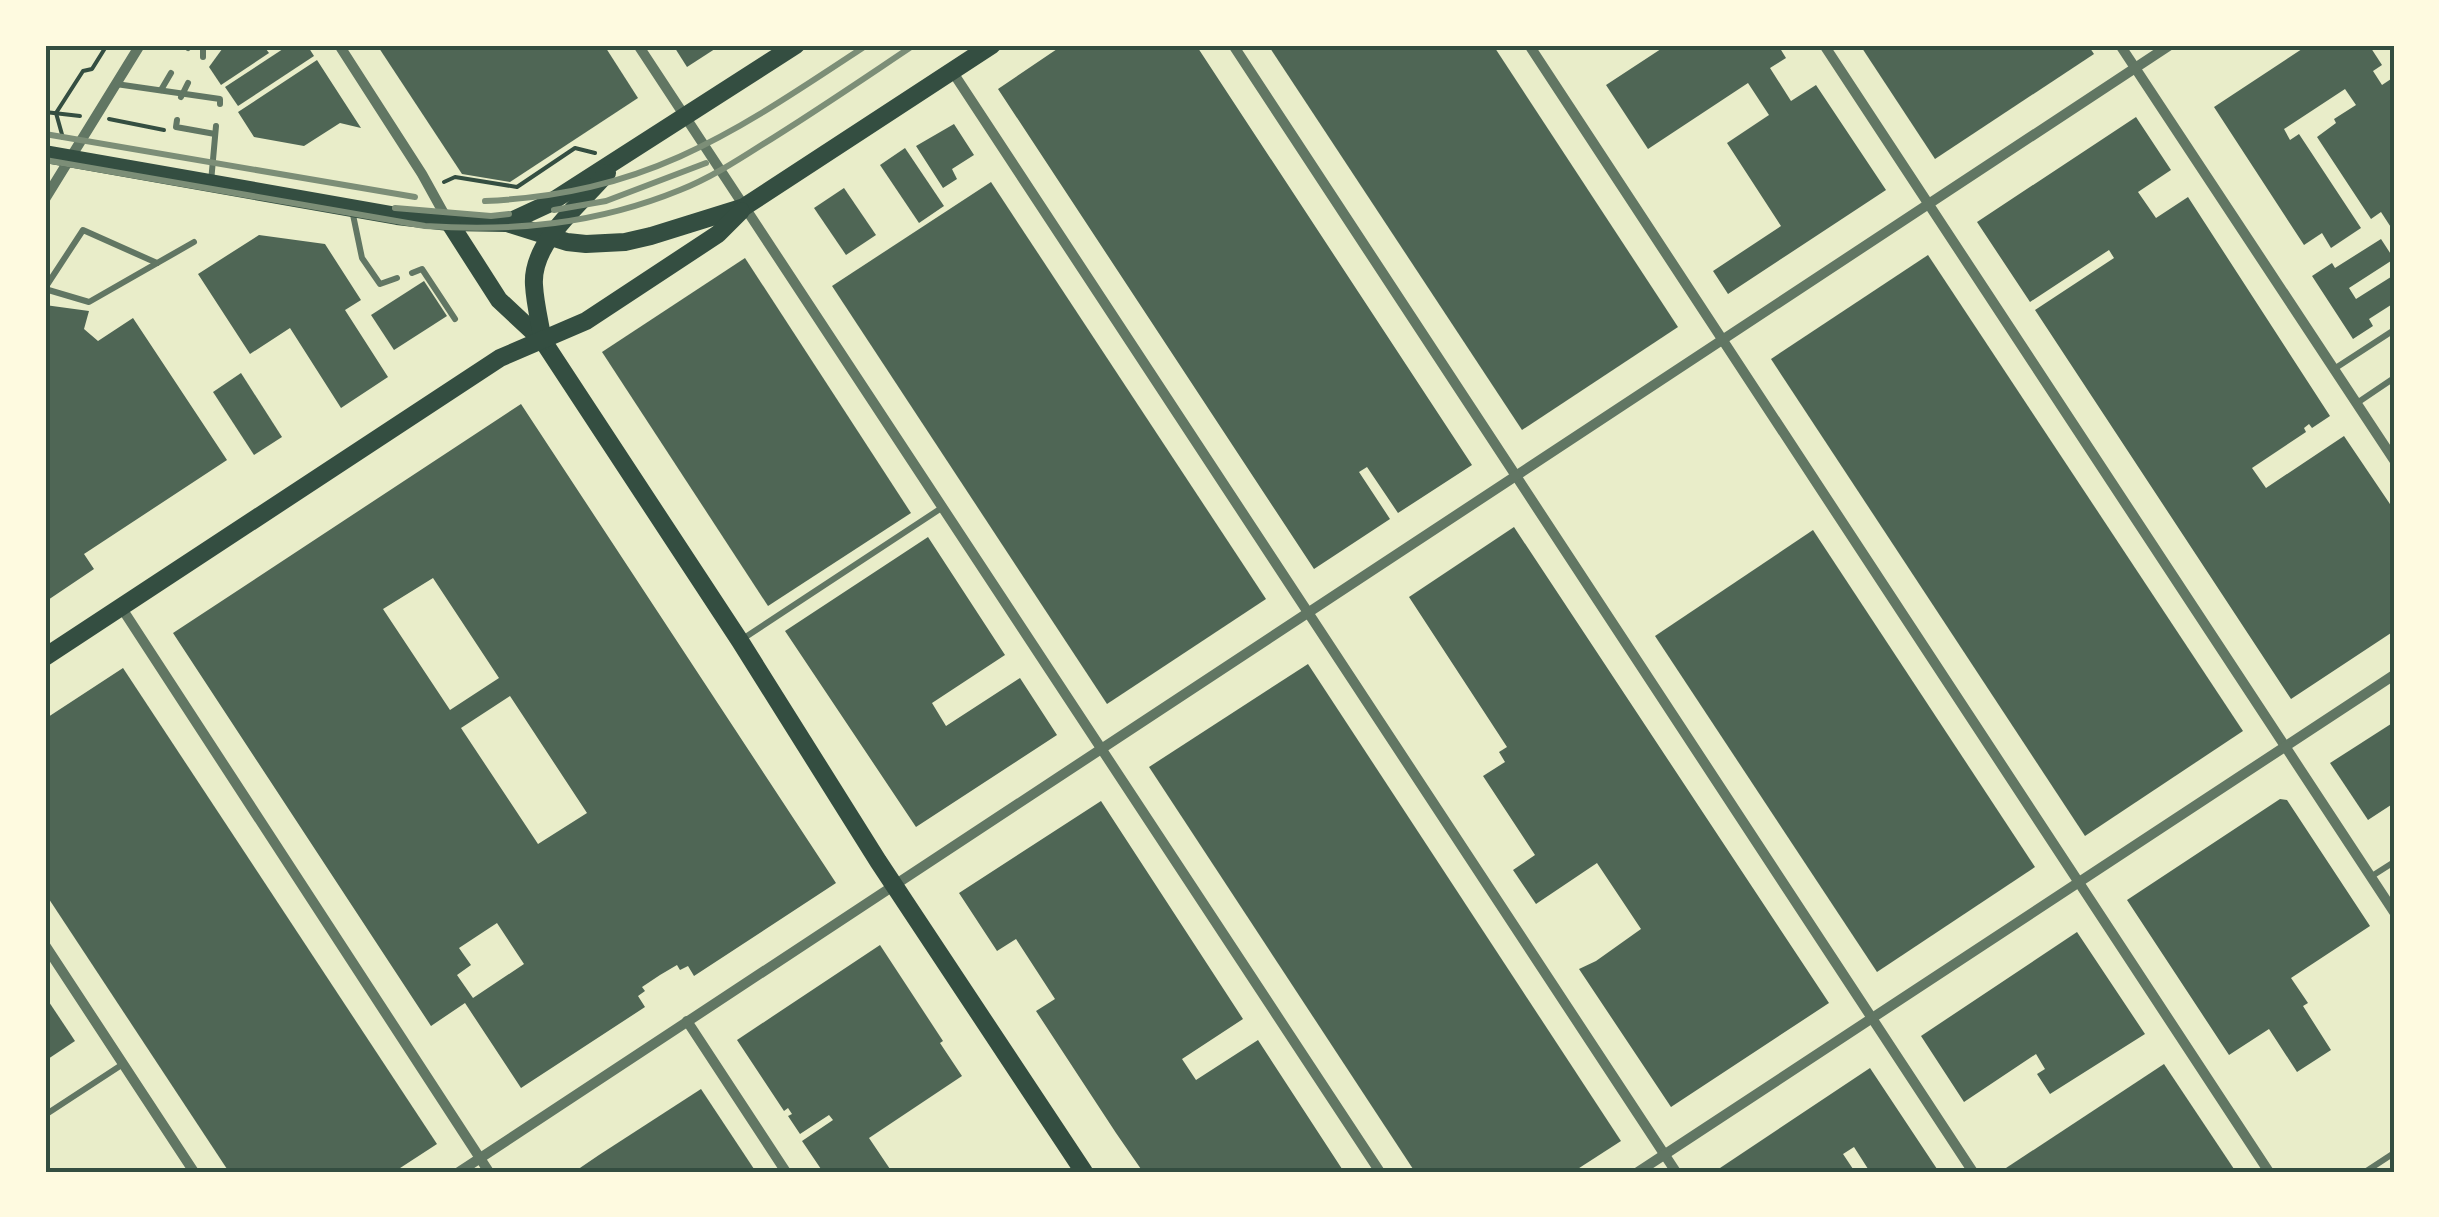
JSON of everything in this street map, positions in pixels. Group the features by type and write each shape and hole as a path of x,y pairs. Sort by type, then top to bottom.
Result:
{"main road":[{"path":"507,223 548,204 796,45"},
{"path":"45,657 500,358 586,320 718,234 744,208 992,45"},
{"path":"45,154 351,208 449,222 507,223 586,244 624,242 744,208"},
{"path":"542,341 534,282 548,237 619,159"},
{"path":"449,222 499,300 542,341 1084,1172"}],"street":[{"path":"45,199 140,45"},
{"path":"340,45 449,222"},
{"path":"638,45 1380,1172"},
{"path":"1233,45 1973,1172"},
{"path":"1528,45 2269,1172"},
{"path":"1824,45 2394,912"},
{"path":"2120,45 2394,460"},
{"path":"459,1172 2170,45"},
{"path":"952,71 1676,1172"},
{"path":"121,607 490,1172"},
{"path":"1638,1172 2394,674"},
{"path":"45,945 194,1172"},
{"path":"687,1021 786,1172"}],"lane":[{"path":"203,57 204,45"},
{"path":"160,90 171,73"},
{"path":"181,95 188,83"},
{"path":"115,84 220,99 220,104"},
{"path":"177,120 176,127 216,130 211,183"},
{"path":"351,208 362,258 380,284 397,278"},
{"path":"157,263 83,230 45,288 89,302 194,242"},
{"path":"412,273 422,269 455,319"},
{"path":"2334,369 2394,330"},
{"path":"2357,403 2394,378"},
{"path":"740,641 943,507"},
{"path":"2370,876 2394,862"},
{"path":"45,1115 123,1064"},
{"path":"2366,1172 2394,1153"}],"path":[{"path":"45,112 56,114 83,71 92,69 107,45"},
{"path":"118,120 172,131"},
{"path":"455,176 517,187 575,148"}],"building":[{"path":"225,45 263,45 269,53 221,85 209,67"},
{"path":"289,45 307,45 314,56 238,106 225,87"},
{"path":"377,45 604,45 638,98 510,182 462,174"},
{"path":"673,45 721,45 687,67"},
{"path":"1063,45 1196,45 1472,465 1398,513 1367,467 1359,472 1390,519 1314,569 998,89"},
{"path":"1268,45 1493,45 1678,327 1522,430"},
{"path":"1667,45 1778,45 1786,58 1770,68 1791,101 1816,85 1886,190 1728,294 1713,271 1781,226 1727,143 1769,115 1748,83 1648,149 1606,85"},
{"path":"1860,45 2088,45 2094,54 1935,159"},
{"path":"2308,45 2369,45 2382,65 2373,71 2382,85 2394,77 2394,232 2381,212 2371,219 2317,137 2336,123 2334,119 2356,105 2345,89 2284,129 2290,140 2299,134 2361,228 2331,248 2322,233 2304,245 2214,107"},
{"path":"317,60 361,128 340,123 304,146 254,137 238,112"},
{"path":"2136,117 2171,170 2138,192 2156,218 2188,197 2330,416 2312,428 2309,424 2304,428 2306,432 2252,468 2266,488 2344,436 2394,510 2394,631 2291,699 2035,310 2114,258 2109,250 2030,302 1977,222"},
{"path":"954,124 974,155 952,169 957,179 943,188 916,146"},
{"path":"905,148 944,206 919,223 880,165"},
{"path":"991,182 1266,599 1107,704 832,286"},
{"path":"844,188 876,235 846,255 814,208"},
{"path":"259,235 325,244 361,300 345,310 388,377 341,408 290,328 250,354 198,274"},
{"path":"2381,239 2394,259 2349,288 2356,299 2394,275 2394,303 2369,319 2373,326 2353,339 2312,276 2332,263 2335,268"},
{"path":"1928,255 2243,731 2085,836 1771,359"},
{"path":"745,258 911,513 768,606 602,352"},
{"path":"424,281 447,316 394,350 371,315"},
{"path":"45,305 89,311 84,329 98,341 133,318 227,460 84,554 94,569 45,602"},
{"path":"241,373 282,437 254,455 213,392"},
{"path":"521,404 836,883 694,976 688,966 680,970 677,965 660,975 642,987 645,991 638,996 645,1007 521,1088 465,1003 431,1026 173,633","holes":["433,578 499,678 450,710 383,609","510,696 587,813 538,844 461,728","497,923 524,964 473,998 457,975 471,965 459,948"]},
{"path":"1514,527 1829,1003 1671,1107 1579,969 1641,929 1597,863 1536,904 1513,870 1535,855 1483,776 1505,762 1499,752 1507,747 1409,597"},
{"path":"1813,530 2035,867 1877,972 1655,636"},
{"path":"928,537 1005,655 932,703 946,726 1020,678 1057,735 916,827 785,631"},
{"path":"1308,664 1621,1141 1573,1172 1415,1172 1149,767"},
{"path":"123,668 437,1144 394,1172 229,1172 45,893 45,719"},
{"path":"2394,722 2394,803 2368,820 2330,763"},
{"path":"2280,799 2287,800 2370,926 2291,978 2308,1003 2303,1006 2331,1050 2297,1072 2269,1029 2229,1055 2127,900"},
{"path":"1101,801 1243,1019 1182,1059 1196,1080 1258,1040 1344,1172 1143,1172 1036,1011 1055,999 1016,939 997,951 959,893"},
{"path":"2077,932 2145,1034 2050,1094 2037,1074 2045,1069 2036,1054 1964,1102 1921,1036"},
{"path":"880,945 962,1076 869,1138 892,1172 823,1172 802,1141 833,1120 829,1115 800,1134 788,1116 792,1114 788,1108 784,1111 737,1040"},
{"path":"45,996 75,1041 45,1061"},
{"path":"2164,1064 2236,1172 2009,1172 2006,1168"},
{"path":"1870,1068 1939,1172 1870,1172 1854,1147 1843,1154 1855,1172 1714,1172"},
{"path":"701,1089 756,1172 574,1172 599,1155"}],"railway":[{"path":"485,201 543,196 643,172 731,131 867,45"},
{"path":"45,160 425,226 491,228 555,223 618,211 701,181 914,45"},
{"path":"45,134 415,197"},
{"path":"554,210 606,201 706,163"},
{"path":"395,208 509,214"}]}
